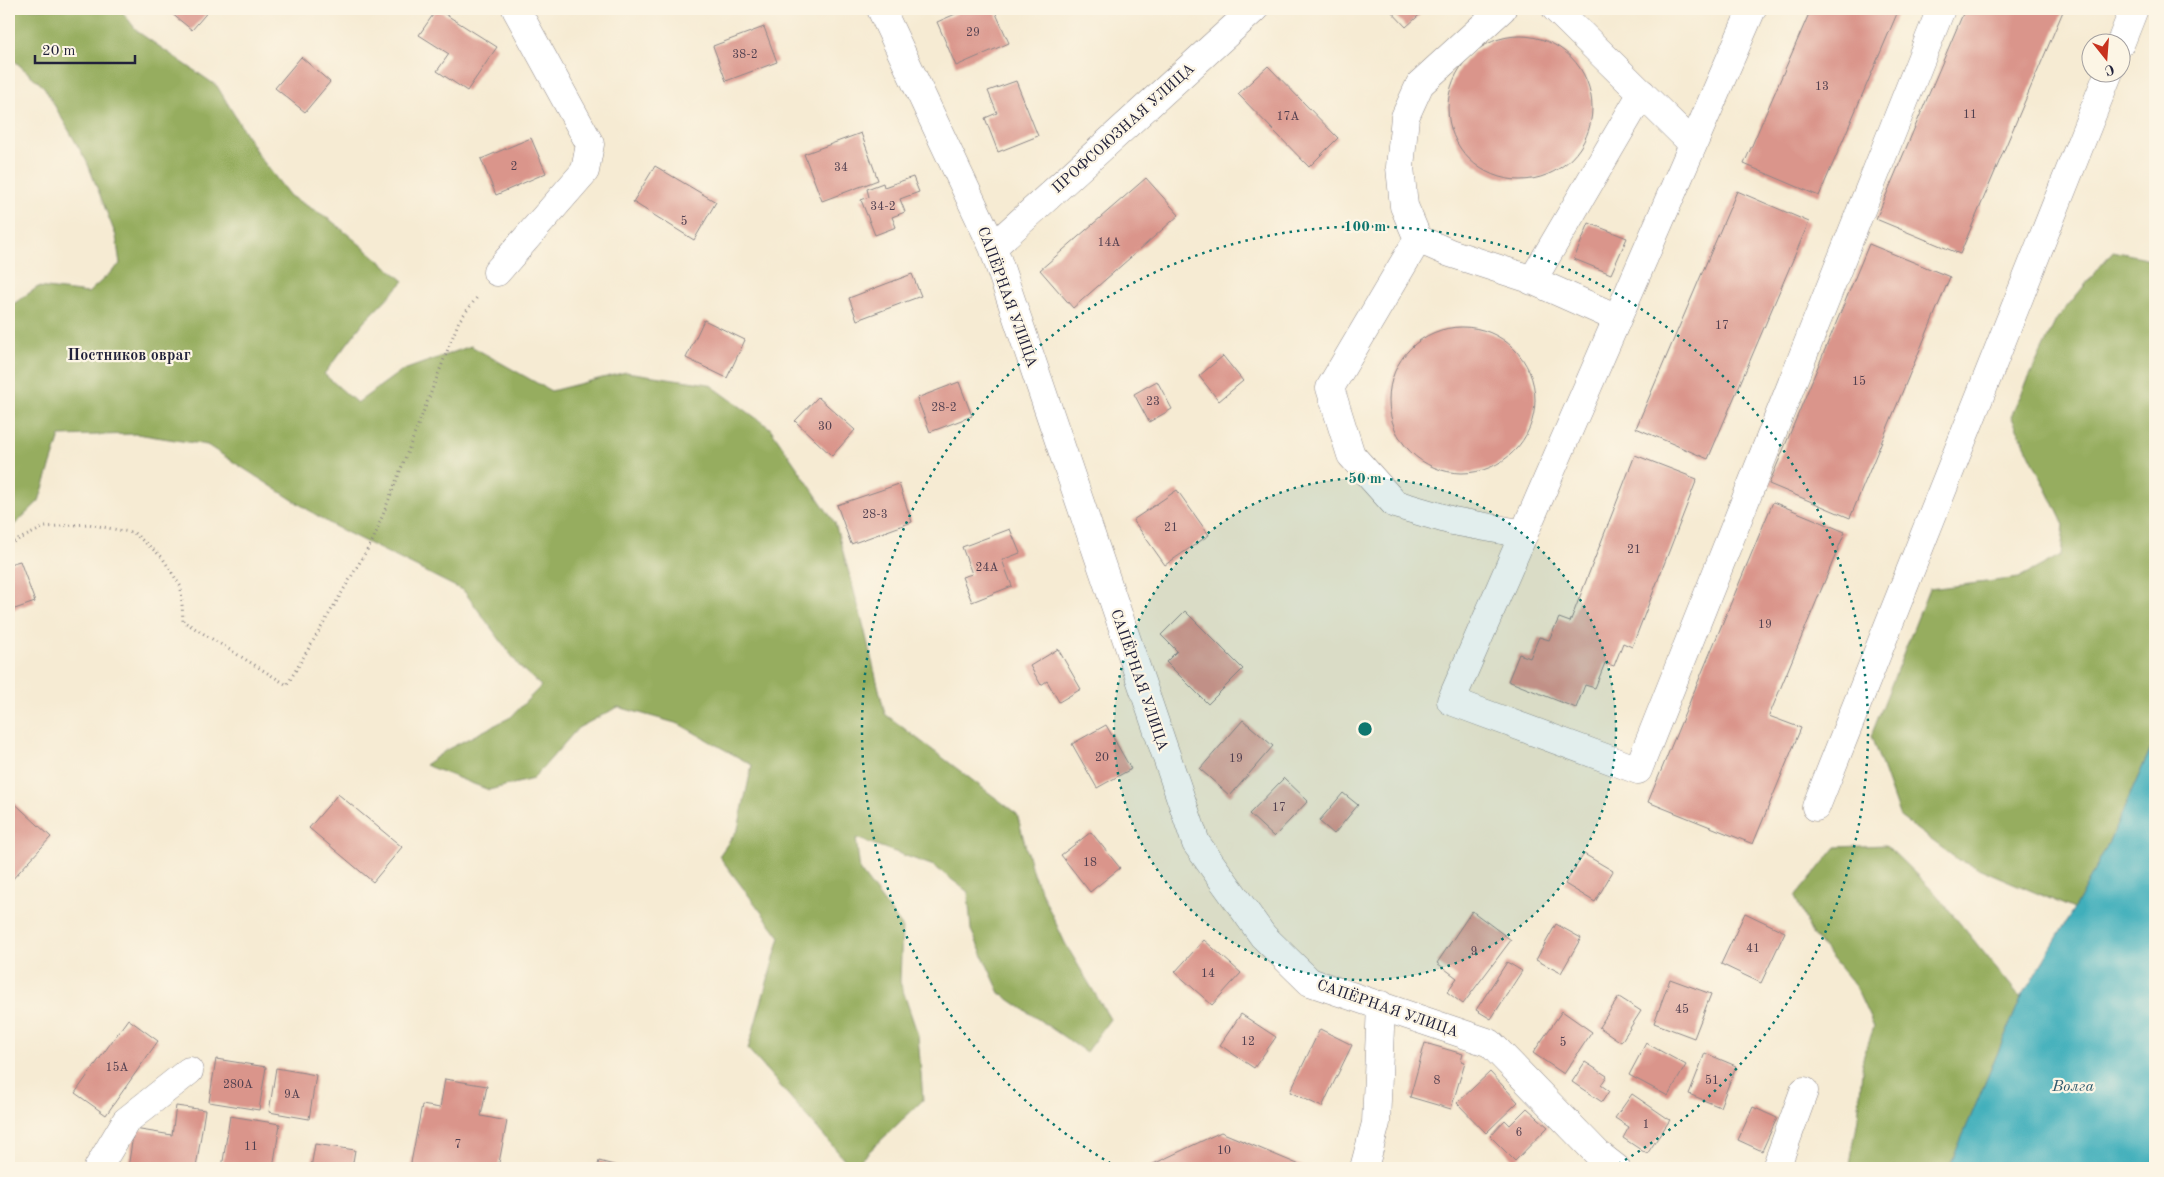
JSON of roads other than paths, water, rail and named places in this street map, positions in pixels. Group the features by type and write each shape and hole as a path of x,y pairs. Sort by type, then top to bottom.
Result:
{"street":[{"path":"497,272 585,171 590,144 516,9"},
{"name":"САПЁРНАЯ УЛИЦА","path":"881,9 993,247 1196,843 1263,936 1310,982 1490,1043 1592,1148 1616,1168"},
{"name":"ПРОФСОЮЗНАЯ УЛИЦА","path":"993,247 1254,9"},
{"path":"1502,9 1420,84 1405,117 1400,167 1404,206 1418,239 1532,281 1617,318"},
{"path":"1556,9 1693,144"},
{"path":"1752,9 1451,701 1638,770 1940,9"},
{"path":"2125,32 2134,9"},
{"path":"1816,807 2105,82"},
{"path":"1532,281 1642,93"},
{"path":"1418,239 1330,388 1351,455 1395,504 1453,522 1524,534"},
{"path":"1364,1168 1376,1124 1381,1005"},
{"path":"98,1168 126,1121 189,1070"},
{"path":"1776,1168 1804,1090"}],"water":[{"name":"Волга","path":"2155,739 2155,1168 1949,1168 2021,998 2074,909 2110,840"}],"district":[{"name":"Постников овраг","path":"129,354"}]}
